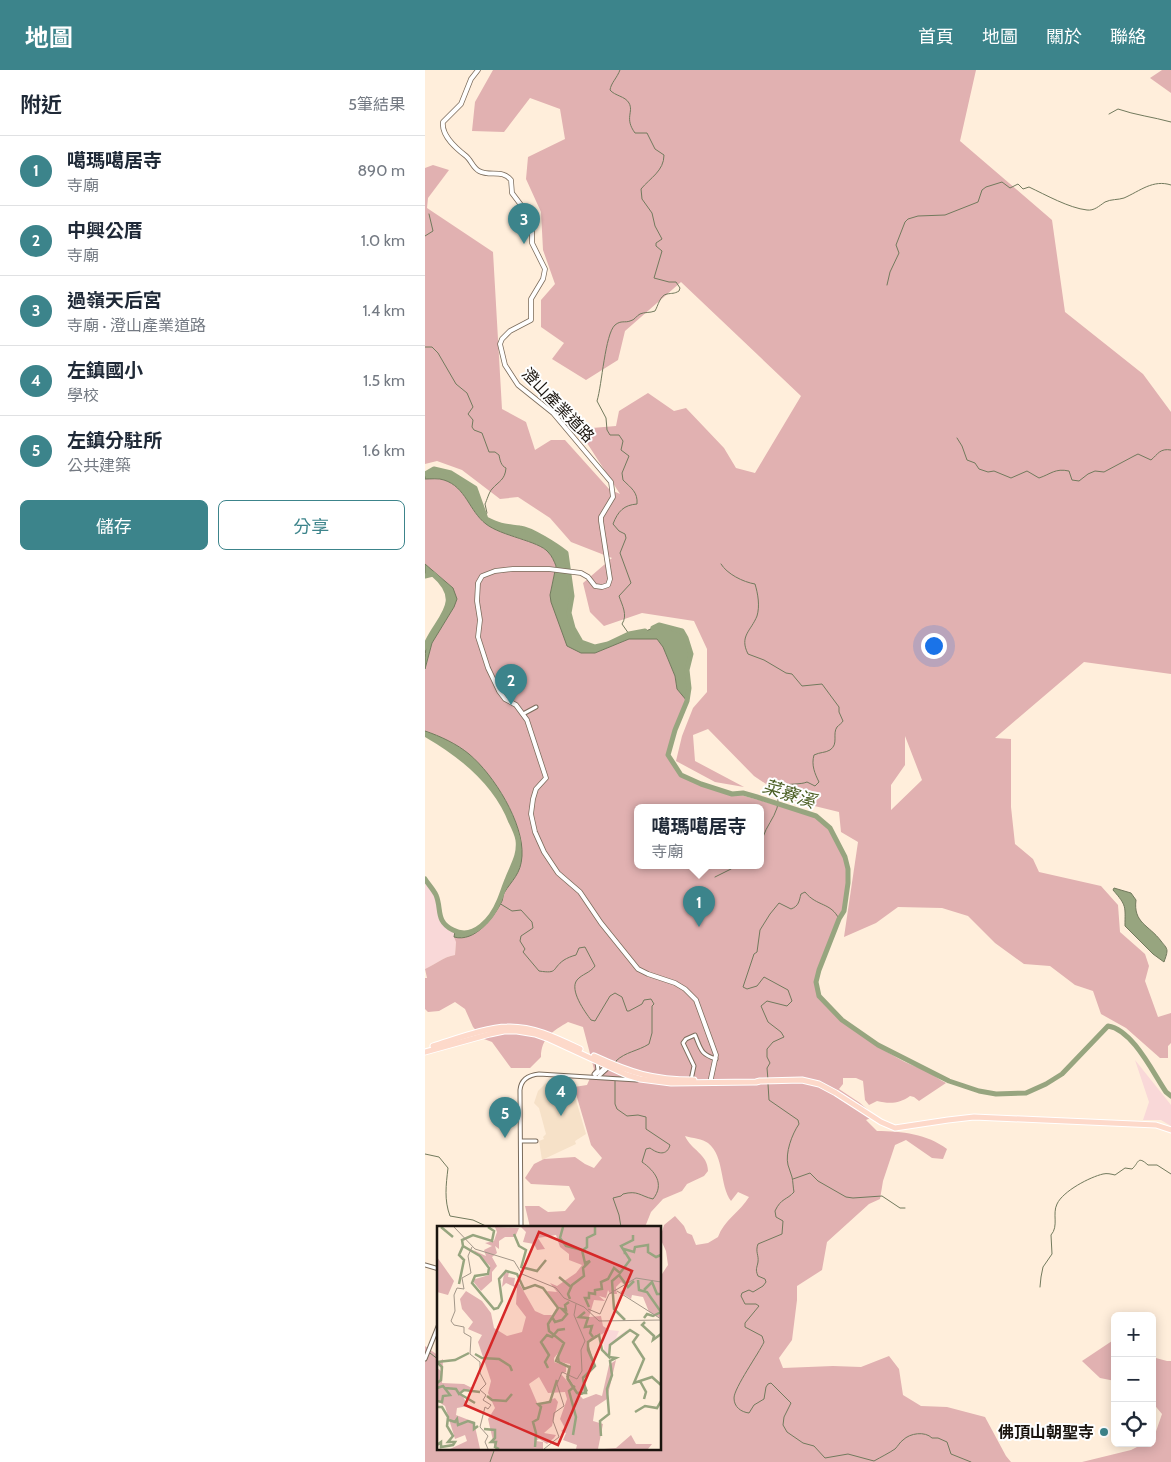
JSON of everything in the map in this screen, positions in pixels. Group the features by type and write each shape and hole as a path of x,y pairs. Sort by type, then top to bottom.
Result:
{"main road":[{"path":"425,1051 490,1030 509,1026 536,1031 628,1075 648,1081 671,1083 755,1079 761,1081 802,1080 819,1084 836,1092 881,1122 895,1128 974,1117 1156,1125 1171,1130"},
{"path":"564,1044 596,1061 608,1065"},
{"path":"628,1075 710,1081"}],"street":[{"name":"澄山產業道路","path":"478,70 471,79 461,104 443,122 443,128 457,149 467,156 475,169 483,173 504,174 511,180 512,193 530,217 532,243 535,253 545,269 543,279 531,298 531,320 511,331 502,339 500,344 505,364 518,385 553,413 613,486 613,497 601,517 609,583 605,586 595,586 581,572 549,569 513,569 487,573 479,579 477,587 480,620 478,637 488,668 502,696 512,701 523,714"},
{"path":"536,707 523,714 529,726 546,778 536,789 531,814 533,827 544,852 558,873 580,892 601,924 638,969 675,983 685,989 696,1000 715,1051 716,1060 710,1081"},
{"path":"691,1080 694,1066 684,1047 683,1043 686,1039 695,1035 702,1053 716,1060"},
{"path":"592,1076 598,1070 596,1061"},
{"path":"592,1076 608,1065"},
{"path":"598,1077 608,1065"},
{"path":"521,1226 521,1087 525,1078 539,1074 612,1078 628,1075"},
{"path":"521,1141 537,1141"},
{"path":"425,1359 437,1329"}],"shaded area":[{"path":"493,70 976,70 960,141 1052,220 1065,312 1143,374 1171,412 1171,674 1084,662 995,738 1011,739 1011,807 1015,844 1033,859 1039,872 1101,886 1118,905 1120,932 1145,954 1149,966 1145,981 1158,1017 1171,1013 1171,1043 1168,1046 1168,1058 1160,1058 1126,1028 1101,1014 1093,991 1075,985 1050,966 1024,964 995,943 968,916 942,908 898,907 876,923 844,937 858,842 841,832 839,812 790,800 754,776 708,729 693,735 695,761 744,787 715,782 676,761 682,736 693,708 707,692 707,649 694,621 642,613 604,626 590,612 583,583 612,558 571,542 550,518 518,497 500,499 462,470 437,461 425,464 425,168 433,165 449,170 428,198 427,208 493,252 502,409 526,422 535,450 551,440 565,440 609,489 620,494 587,443 592,428 616,426 619,411 648,393 674,411 686,408 724,448 736,468 755,473 801,396 681,282 625,331 618,360 586,380 552,359 564,343 541,327 541,300 555,284 543,250 541,212 526,179 528,157 565,139 560,109 530,98 504,132 472,131 475,102","holes":["905,736 922,780 891,810 891,785 905,765"]},
{"path":"1162,70 1171,70 1171,93 1150,78"},
{"path":"434,469 451,473 475,488 486,519 500,525 531,531 566,553 572,596 569,613 573,628 582,642 595,647 608,644 622,637 644,632 659,625 682,631 691,654 687,670 689,688 687,701 677,689 675,676 663,647 657,639 629,639 595,653 581,653 567,646 551,602 550,595 556,566 551,555 537,545 501,532 486,524 451,483 440,479 425,479 425,474"},
{"path":"425,479 442,479 451,483 486,524 501,532 543,548 553,558 556,565 550,595 581,653 595,653 629,639 657,639 663,647 675,676 677,689 687,701 675,730 668,755 681,775 701,784 816,816 838,841 847,870 846,903 820,968 817,990 820,998 837,1016 872,1042 946,1083 919,1101 910,1096 898,1102 877,1101 869,1105 865,1100 863,1081 856,1078 843,1078 843,1084 839,1089 875,1116 866,1120 877,1131 914,1134 931,1140 947,1149 943,1159 932,1158 906,1140 895,1145 883,1181 880,1199 869,1204 827,1242 822,1270 797,1286 792,1340 779,1358 783,1368 861,1367 889,1356 899,1369 903,1395 921,1406 947,1407 985,1417 1011,1462 425,1462 425,1346 437,1355 437,1450 661,1450 661,1273 668,1265 666,1251 661,1240 664,1225 675,1216 684,1226 687,1233 692,1235 696,1245 708,1243 718,1237 724,1226 749,1197 738,1192 731,1201 727,1194 720,1163 713,1149 706,1142 685,1136 705,1160 708,1171 704,1176 687,1184 682,1191 663,1199 651,1212 645,1226 530,1226 525,1206 539,1206 548,1212 565,1211 575,1199 569,1186 531,1184 525,1178 534,1164 544,1159 575,1157 594,1168 602,1158 591,1145 574,1087 587,1085 594,1069 583,1027 568,1022 549,1036 543,1045 541,1057 530,1068 511,1068 492,1042 484,1039 473,1027 465,1009 455,1002 439,1011 428,1012 425,1009 425,978 427,978 425,969 455,955 456,942 454,937 462,938 469,936 489,921 518,872 522,856 518,829 513,814 488,774 464,750 425,731 425,669 432,643 454,607 453,588 425,564"},
{"path":"425,564 453,588 457,599 432,643 425,669 428,638 444,616 448,603 446,591 434,574 425,576"},
{"path":"425,731 437,735 464,750 479,763 506,800 518,829 521,843 522,856 520,868 504,893 499,907 483,927 462,938 454,937 455,931 465,933 482,927 499,903 518,855 518,839 499,798 481,776 453,753 425,734"},
{"path":"425,879 435,894 442,919 455,931 456,942 455,955 425,969"},
{"path":"1114,888 1131,893 1136,900 1139,919 1166,948 1167,952 1164,962 1153,954 1125,926 1124,906 1113,890"},
{"path":"1135,1060 1171,1105 1171,1126 1161,1120 1143,1120 1149,1102"},
{"path":"546,1083 573,1090 586,1134 575,1141 576,1144 542,1160 539,1141 544,1139 543,1137 546,1134 539,1108 534,1103 538,1091"},
{"path":"1111,1342 1111,1380 1100,1378 1082,1361"},
{"path":"1156,1358 1171,1361 1171,1462 1082,1462 1137,1447 1156,1447 1156,1431 1162,1414 1156,1407"}],"waterway":[{"path":"620,70 610,90 629,103 630,123 635,133 647,133 655,149 664,155 662,166 641,189 642,199 652,213 655,226 662,239 656,243 656,246 662,251 654,278 676,282 680,288 677,292 663,296 655,311 642,313 628,322 615,325 606,349 597,401 606,418 607,430 610,435 619,435 623,441 621,450 629,456 622,473 623,480 633,490 637,500 637,504 622,510 613,524 619,531 625,534 626,538 620,553 631,583 619,596 624,614 622,624 629,634"},
{"path":"1109,114 1118,109 1171,122"},
{"path":"887,285 890,272 899,253 896,245 908,219 918,216 945,215 978,202 982,190 986,187 1002,182 1010,188 1018,184 1023,189 1029,187 1065,204 1080,209 1092,210 1107,201 1124,198 1152,185 1171,185"},
{"path":"425,236 433,231 429,214"},
{"path":"425,347 432,347 438,353 456,384 467,393 473,407 468,414 473,420 472,427 474,430 482,433 489,452 495,452 499,455 500,461 506,468 503,478 489,494 485,504 487,513 485,516"},
{"path":"957,438 967,460 975,463 979,469 988,472 994,471 1011,478 1027,471 1039,478 1064,470 1069,471 1072,480 1079,481 1088,474 1095,471 1104,472 1138,454 1151,460 1162,451 1171,450"},
{"name":"菜竂溪","path":"425,474 434,469 451,473 475,488 486,519 500,525 531,531 566,553 572,596 569,613 573,628 581,642 595,647 608,644 629,634 645,631"},
{"path":"721,564 736,577 755,584 758,608 755,621 745,638 748,654 764,660 786,673 792,674 802,686 822,684 839,707 843,721 837,727 833,748 814,755 813,766 819,782 815,786 807,782 786,785 781,788 777,808 764,833"},
{"name":"菜竂溪","path":"425,576 433,574 443,584 448,602 446,611 425,647"},
{"name":"菜竂溪","path":"653,628 659,625 682,631 691,654 687,670 689,688 687,701 675,730 668,755 681,775 732,794 743,793 816,816 830,828 845,857 848,869 848,883 844,911 839,919 816,982 819,996 842,1020 878,1045 949,1081 979,1091 996,1094 1026,1093 1046,1084 1062,1074 1108,1026 1126,1035 1149,1064 1166,1092 1171,1096"},
{"name":"菜竂溪","path":"425,734 464,760 486,782 504,808 518,840 518,851 515,861 496,908 487,921 475,930 461,933 444,923 441,919 436,895 425,879"},
{"path":"715,877 731,869"},
{"path":"768,1080 767,1068 770,1063 767,1057 767,1049 773,1042 784,1037 781,1032 768,1022 761,1006 767,1001 787,1006 792,1001 788,990 764,977 757,986 747,989 743,987 754,954 757,952 760,930 779,903 791,909 794,908 801,894 805,892 814,900 832,910 839,919"},
{"path":"499,903 512,911 521,910 532,922 533,928 521,936 520,941 525,949 523,952 539,971 550,972 554,970 564,960 576,955 579,948 585,947 595,966 577,980 575,989 579,1001 591,1020 595,1021 610,996 615,993 622,997 627,1011 642,1004 644,1000 651,999 654,1004 652,1006 652,1033 649,1044 623,1056 616,1061 616,1064"},
{"path":"615,1080 615,1104 617,1109 627,1116 638,1115 646,1117 646,1129 670,1145 669,1149 662,1153 650,1148 646,1149 642,1162 651,1169 658,1183 657,1193 653,1199 632,1193 613,1198 621,1226"},
{"path":"768,1084 769,1100 798,1120 799,1124 787,1155 794,1192 782,1201 775,1211 776,1217 783,1221 782,1234 758,1244 757,1272 758,1276 765,1279 766,1282 753,1292 749,1290 742,1293 741,1296 745,1304 756,1304 759,1306 745,1323 745,1327 762,1336 764,1342 735,1393 735,1404 743,1412 749,1413 754,1405 764,1399 766,1387 771,1383 791,1403 784,1417 783,1425 787,1432 803,1443 814,1446 825,1458 848,1454 874,1461 895,1449 901,1442 913,1434 925,1434 947,1442 951,1454 971,1462"},
{"path":"425,1154 439,1157 448,1168 446,1198 450,1216 473,1220 486,1226"},
{"path":"1040,1287 1043,1267 1052,1254 1051,1235 1055,1228 1057,1204 1065,1194 1084,1181 1106,1174 1115,1175 1125,1168 1132,1169 1140,1160 1148,1165 1157,1165 1171,1174"},
{"path":"793,1179 810,1173 818,1181 846,1197 882,1196 900,1208 905,1208"},
{"path":"430,1353 437,1358"},
{"path":"490,1462 494,1450"}],"place":[{"name":"過嶺天后宮","path":"524,244"},
{"name":"中興公厝","path":"511,705"},
{"name":"噶瑪噶居寺","path":"699,927"},
{"name":"左鎮國小","path":"561,1116"},
{"name":"左鎮分駐所","path":"505,1138"},
{"name":"佛頂山朝聖寺","path":"1104,1432"}]}
